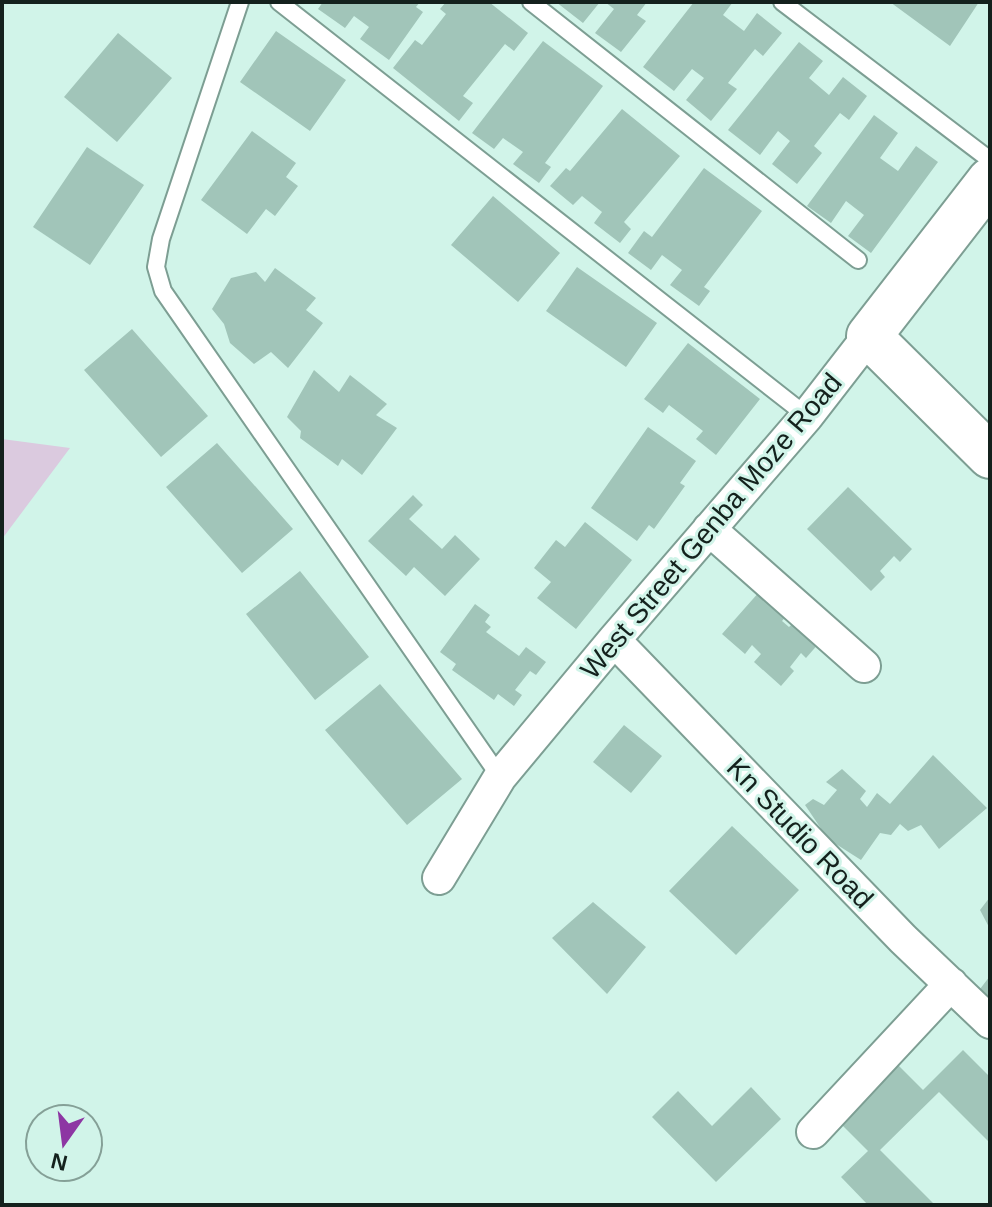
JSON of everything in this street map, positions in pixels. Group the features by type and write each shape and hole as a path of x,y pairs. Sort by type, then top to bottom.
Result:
{"street":[{"name":"West Street Genba Moze Road","path":"439,878 500,777 807,416 990,180"},
{"path":"869,336 990,456"},
{"path":"709,529 864,666"},
{"name":"Kn Studio Road","path":"614,640 903,939 990,1022"},
{"path":"813,1132 951,984"}],"lane":[{"path":"240,2 161,239 156,267 163,291 500,777"},
{"path":"279,2 807,416"},
{"path":"531,2 858,260"},
{"path":"782,2 990,160"}],"shaded area":[{"path":"2,439 70,448 2,539"}],"building":[{"path":"323,2 420,2 416,7 423,12 389,60 360,39 369,27 354,16 345,28 318,9"},
{"path":"446,2 489,2 528,33 514,51 505,44 463,96 473,103 459,121 393,68 415,40 422,45 446,14 440,9"},
{"path":"556,2 600,2 583,23"},
{"path":"605,2 647,2 637,15 646,21 621,52 595,33 614,9"},
{"path":"694,2 733,2 723,15 744,31 757,13 782,33 763,56 755,49 728,83 737,89 711,121 686,100 704,78 692,69 674,91 643,67"},
{"path":"890,2 979,2 950,46"},
{"path":"276,31 346,80 310,131 240,82"},
{"path":"118,33 172,78 117,142 64,97"},
{"path":"543,41 603,86 545,163 551,167 539,183 513,164 523,152 503,138 494,149 472,133"},
{"path":"799,42 823,61 809,78 829,95 843,77 867,96 849,120 840,113 814,146 822,153 797,184 772,164 790,141 778,131 760,155 728,130"},
{"path":"622,109 680,156 624,222 631,229 620,243 594,223 602,212 582,196 573,205 550,186 566,168 570,171"},
{"path":"874,115 898,133 880,158 898,171 916,146 938,162 871,253 848,236 864,215 846,201 831,223 807,206"},
{"path":"252,131 296,163 286,177 298,186 275,216 266,209 247,234 201,200"},
{"path":"87,147 144,185 90,265 33,227"},
{"path":"704,168 762,211 704,287 710,291 699,306 670,285 682,270 662,255 651,270 628,253 644,231 652,237"},
{"path":"493,196 560,253 518,302 451,245"},
{"path":"577,267 657,323 626,367 546,311"},
{"path":"275,268 316,298 306,310 323,323 288,368 271,352 254,364 230,343 224,324 212,309 231,278 256,272 265,282"},
{"path":"132,329 208,416 161,457 84,370"},
{"path":"688,343 760,399 716,455 696,439 703,431 669,405 663,413 644,399"},
{"path":"314,370 339,392 350,375 387,404 376,415 397,428 362,475 342,459 338,466 300,438 301,431 287,417"},
{"path":"648,427 696,461 680,483 685,486 654,529 649,525 637,541 591,508"},
{"path":"217,443 293,529 242,573 166,487"},
{"path":"848,487 912,549 900,562 894,556 880,571 885,577 871,591 807,529"},
{"path":"413,495 423,505 409,519 442,549 455,535 480,559 445,596 414,567 406,576 368,541"},
{"path":"585,522 632,560 576,629 537,598 551,582 534,568 556,540 565,547"},
{"path":"300,571 369,657 315,700 246,614"},
{"path":"760,591 788,614 782,621 789,627 795,621 820,642 806,658 801,653 790,667 794,671 781,686 754,662 761,654 752,645 745,654 722,634"},
{"path":"475,604 490,615 485,622 491,627 486,632 519,656 526,647 546,662 536,675 530,671 515,690 522,695 514,706 498,694 494,700 452,670 456,664 440,652"},
{"path":"380,684 462,779 407,825 325,730"},
{"path":"624,725 662,756 631,793 593,762"},
{"path":"933,755 987,808 939,849 921,825 908,831 900,824 891,835 880,833 861,860 828,839 805,805 813,799 824,805 837,790 826,782 842,769 866,791 860,799 867,807 877,793 890,804"},
{"path":"732,826 799,890 736,955 669,891"},
{"path":"990,897 990,929 980,910"},
{"path":"593,902 646,947 607,994 552,938"},
{"path":"990,976 990,999 980,989"},
{"path":"963,1050 990,1077 990,1143 939,1092 880,1150 935,1205 868,1205 841,1177 868,1151 839,1122 897,1064 923,1090"},
{"path":"751,1087 781,1119 716,1182 652,1117 678,1091 712,1126"}]}
